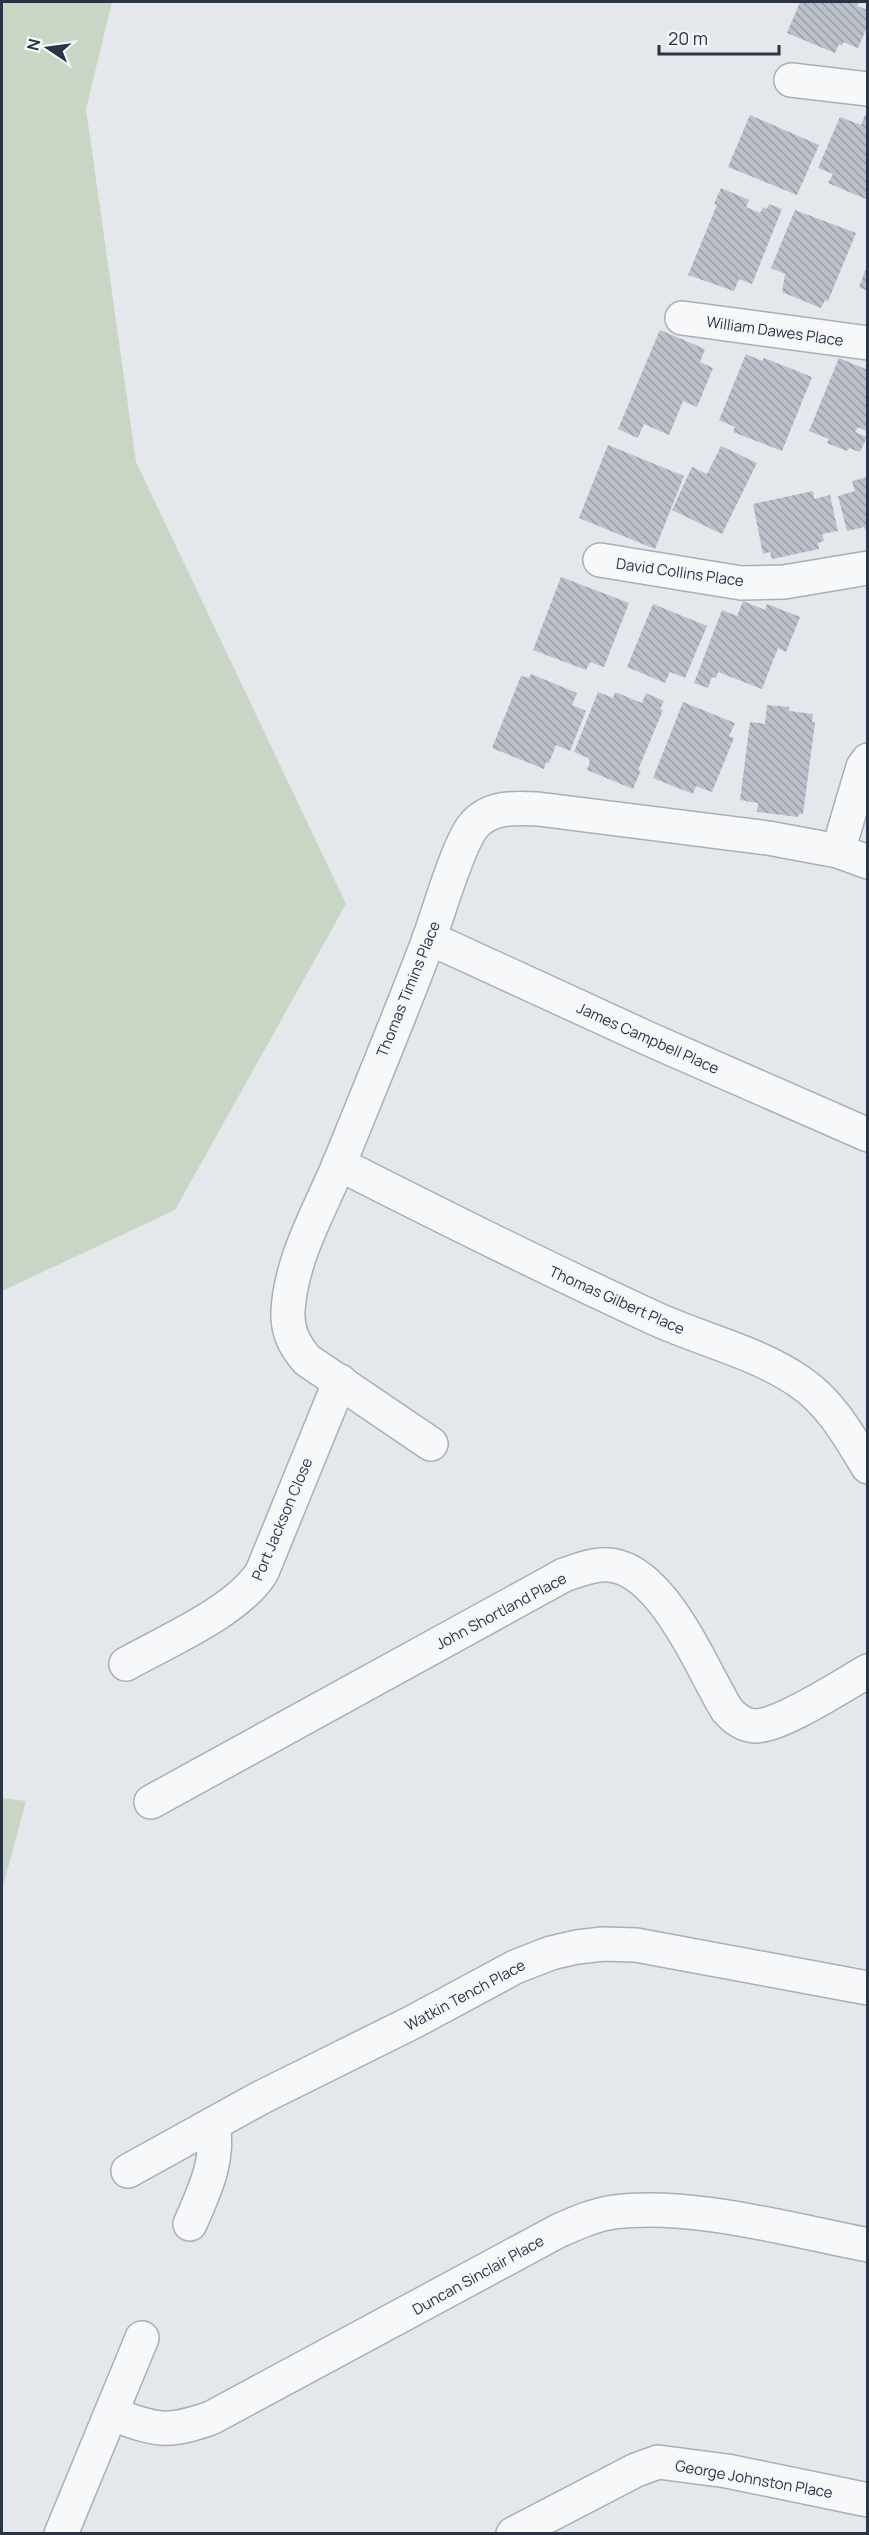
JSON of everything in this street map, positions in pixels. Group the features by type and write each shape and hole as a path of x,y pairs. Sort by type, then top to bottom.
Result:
{"street":[{"path":"791,80 867,89"},
{"name":"William Dawes Place","path":"682,318 867,343"},
{"name":"David Collins Place","path":"600,560 741,582 784,582 867,568"},
{"path":"853,856 863,767 867,760"},
{"name":"Thomas Timins Place","path":"431,1444 340,1380 307,1360 295,1347 288,1312 296,1269 311,1227 339,1164 461,851 474,825 488,814 501,809 538,809 672,825 853,856"},
{"name":"James Campbell Place","path":"429,938 649,1039 867,1135"},
{"name":"Thomas Gilbert Place","path":"339,1164 514,1253 657,1320 765,1363 800,1382 835,1415 867,1467"},
{"name":"Port Jackson Close","path":"126,1664 231,1605 254,1586 262,1572 340,1380"},
{"name":"John Shortland Place","path":"151,1802 564,1575 600,1564 629,1570 656,1592 684,1633 727,1710 735,1719 745,1724 755,1726 766,1724 793,1713 867,1671"},
{"name":"Watkin Tench Place","path":"128,2171 260,2098 413,2022 515,1967 551,1953 603,1944 636,1945 867,1988"},
{"path":"190,2224 211,2175 216,2140 213,2124"},
{"name":"Duncan Sinclair Place","path":"112,2414 142,2425 174,2430 211,2418 558,2231 584,2220 613,2212 648,2210 682,2212 867,2245"},
{"path":"61,2534 142,2338"},
{"name":"George Johnston Place","path":"513,2534 636,2470 658,2462 727,2471 867,2500"}],"green space":[{"path":"2,2 112,2 86,109 136,462 346,904 175,1210 2,1291"},
{"path":"2,1798 26,1801 2,1890"}],"building":[{"path":"800,2 859,2 857,6 868,10 868,25 858,48 843,42 842,46 839,44 835,53 787,33"},
{"path":"750,115 819,145 797,195 728,167"},
{"path":"865,115 868,116 868,200 828,183 833,174 818,168 840,117 861,125"},
{"path":"721,188 749,200 746,207 760,213 763,207 767,209 769,204 782,209 752,284 739,279 734,291 688,275 717,205 714,204"},
{"path":"795,210 856,233 828,301 825,300 821,308 782,292 785,274 771,268"},
{"path":"868,267 868,291 859,287"},
{"path":"660,330 705,349 700,362 713,368 697,407 683,401 669,435 644,424 638,438 618,429"},
{"path":"746,354 762,361 764,358 812,377 782,451 733,432 735,427 719,420"},
{"path":"839,358 868,370 868,432 858,427 855,432 867,437 860,452 849,448 847,451 827,443 829,439 809,431"},
{"path":"608,445 684,476 655,549 579,518"},
{"path":"721,446 757,463 722,534 672,510 692,467 707,474"},
{"path":"868,477 868,529 865,530 864,527 847,531 838,496 855,491 852,481"},
{"path":"813,491 814,499 830,495 838,531 822,534 824,541 818,543 819,549 772,559 770,552 763,554 753,504"},
{"path":"561,577 629,603 604,667 590,662 586,670 533,650"},
{"path":"743,601 765,610 767,604 800,617 786,652 778,648 762,689 718,672 716,678 712,677 708,688 694,683 722,610 737,616"},
{"path":"653,604 707,626 685,678 670,672 665,683 627,667"},
{"path":"531,674 577,693 572,705 586,711 570,751 556,745 544,769 492,748 521,676 529,678"},
{"path":"598,692 613,698 615,692 642,703 646,693 664,701 660,709 663,710 638,770 641,770 633,789 587,770 590,761 588,758 574,752"},
{"path":"683,702 735,723 729,736 734,738 712,792 696,786 693,794 653,778"},
{"path":"767,705 789,707 789,711 813,714 812,722 815,723 803,814 799,814 798,817 757,812 758,803 740,800 750,722 765,724"}]}
